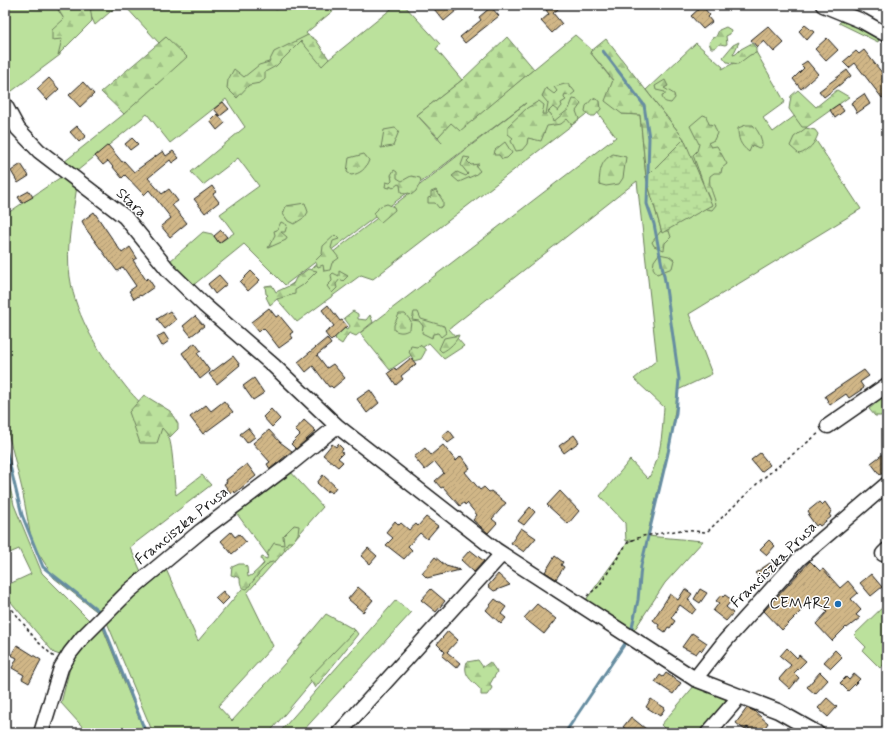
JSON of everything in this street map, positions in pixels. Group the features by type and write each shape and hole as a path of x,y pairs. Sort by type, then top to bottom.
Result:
{"street":[{"path":"823,5 862,21 887,35"},
{"name":"Stara","path":"5,104 18,129 39,151 125,218 170,272 232,330 274,366 337,426"},
{"path":"828,426 887,385"},
{"path":"337,426 502,554 577,604 695,679 778,711 817,733"},
{"name":"Franciszka Prusa","path":"42,733 58,663 70,653 82,638 129,591 201,531 337,426"},
{"name":"Franciszka Prusa","path":"695,679 725,641 799,559 887,484"},
{"path":"338,733 502,554"},
{"path":"708,733 734,703 738,696"}],"path":[{"path":"577,604 598,586 628,542 643,536 681,530 706,532 785,459 828,426"},
{"path":"5,600 36,640 58,663"}],"green space":[{"path":"12,5 55,5 64,19 60,55 8,94 5,101 5,12"},
{"path":"55,5 90,5 92,21 58,55 62,39 52,40 52,30 64,19"},
{"path":"90,5 118,5 95,25 90,14"},
{"path":"124,5 271,5 276,10 283,5 340,5 306,33 328,60 396,5 404,5 440,44 436,49 462,80 417,115 442,143 438,137 451,122 460,130 575,35 592,50 590,52 613,81 622,114 640,115 646,177 662,233 684,139 646,90 696,43 723,67 722,69 756,52 785,102 763,118 773,132 796,115 811,133 861,209 689,314 712,374 678,390 671,437 647,536 703,541 665,583 631,635 583,604 628,542 635,539 626,541 625,523 600,496 630,460 648,479 653,471 659,453 662,435 664,407 634,379 657,360 637,181 449,329 464,346 444,359 429,343 390,370 360,333 616,137 594,108 373,279 361,275 297,322 275,297 526,103 285,285 244,244 191,287 170,264 170,261 203,232 212,234 219,243 234,233 220,214 259,186 238,158 203,185 191,172 245,127 226,99 170,143 147,114 77,171 64,162 124,114 166,37 159,43"},
{"path":"844,19 880,36 878,42 839,23"},
{"path":"726,27 731,30 730,34 726,36 727,44 720,44 714,48 711,48 709,43 712,38 716,37 719,30"},
{"path":"308,35 316,40 329,59 322,66 301,41 276,66 265,72 265,79 260,83 249,85 237,98 227,88 228,80 234,69 244,77 259,65 269,62 274,52"},
{"path":"166,37 187,57 124,114 101,92"},
{"path":"507,37 534,69 460,131 451,123 438,137 417,115 462,80"},
{"path":"606,39 684,139 646,177 640,115 622,114 605,101 613,80 590,52"},
{"path":"739,42 733,55 752,43 756,48 756,53 750,55 738,64 727,62 723,57 733,45"},
{"path":"665,80 668,86 664,88 674,94 675,98 671,103 666,102 663,99 662,95 665,94 665,92 656,90 655,86"},
{"path":"569,84 569,87 575,92 570,96 565,94 564,98 566,100 561,103 562,106 558,111 553,107 548,112 551,114 553,122 569,109 573,99 578,100 581,104 576,111 579,119 572,125 567,119 561,124 547,126 541,141 528,138 527,144 522,150 516,151 511,141 513,138 508,134 508,126 527,108 539,101 544,105 542,114 546,114 548,103 542,96 546,88 554,94 557,91 554,87"},
{"path":"798,90 816,107 837,90 849,97 807,127 802,127 789,109 791,96"},
{"path":"593,98 600,101 601,109 595,116 589,116 585,111 586,106"},
{"path":"703,115 706,116 709,124 714,125 717,133 714,140 708,143 711,147 717,146 727,164 722,168 721,173 714,173 710,176 710,187 716,205 712,210 706,209 697,187 703,183 693,155 697,151 699,144 690,126"},
{"path":"746,125 753,125 759,134 762,143 762,146 759,148 752,145 749,152 743,147 738,135 738,128"},
{"path":"395,128 399,131 393,146 381,148 384,130"},
{"path":"806,128 815,130 818,134 811,146 799,154 790,146 794,137"},
{"path":"684,139 712,205 662,233 646,177"},
{"path":"505,142 512,153 507,158 502,159 499,155 494,155 495,150"},
{"path":"364,154 369,160 366,166 360,172 351,175 347,172 349,158"},
{"path":"613,154 626,157 623,178 619,184 606,186 599,184 600,171 603,163"},
{"path":"464,157 470,158 467,161 471,165 479,164 476,166 480,171 475,175 459,182 452,176 457,172 466,176 468,174 461,165"},
{"path":"394,170 397,172 397,178 402,181 411,176 420,178 421,181 416,191 411,195 409,193 405,194 401,192 400,185 398,184 393,188 390,186 390,188 385,187 386,182 390,183 392,181 391,175"},
{"path":"61,177 77,186 68,255 73,292 84,322 99,349 117,375 166,432 172,449 176,495 202,475 211,485 130,547 143,576 100,614 54,578 32,543 22,489 5,420 5,215"},
{"path":"436,190 443,201 443,206 439,208 435,203 428,203 428,198 431,197 431,192"},
{"path":"305,203 308,212 305,217 294,224 288,221 283,214 286,206"},
{"path":"387,204 394,207 395,210 381,222 375,217 374,213 378,207"},
{"path":"281,222 287,225 285,232 281,232 287,237 286,240 268,248 275,235 274,231 277,230"},
{"path":"661,231 669,231 671,237 665,243 664,250 654,246 652,242"},
{"path":"335,235 339,239 333,241 331,248 339,258 332,263 330,270 324,271 323,265 318,267 315,261 322,254 323,246"},
{"path":"659,254 669,256 674,260 672,268 657,274 653,268 654,261"},
{"path":"308,269 317,271 303,285 295,290 295,294 277,299 270,305 266,297 268,295 266,294 265,286 272,285 276,292 293,284 296,278"},
{"path":"339,271 348,276 343,281 340,279 336,284 337,288 332,293 327,286 332,281 331,275 333,273 339,276"},
{"path":"353,311 358,314 358,319 366,320 370,315 373,322 356,336 349,333 342,344 336,340 334,334 344,328 347,330 350,326 344,318"},
{"path":"414,312 418,312 421,319 444,326 446,333 441,337 438,333 433,334 432,338 422,333 423,326 419,321 412,320"},
{"path":"399,314 405,314 411,321 410,329 402,332 394,330 394,325"},
{"path":"459,335 455,342 447,349 442,352 439,349 444,338"},
{"path":"420,345 425,349 425,352 421,359 414,361 409,352 411,346 417,347"},
{"path":"881,393 887,394 887,410 881,416 875,416 869,409 875,404 873,399"},
{"path":"144,395 170,411 178,424 178,429 170,437 162,428 157,443 140,443 129,412"},
{"path":"5,465 14,505 42,573 91,622 63,656 54,653 5,595 5,586 31,574 19,549 5,555"},
{"path":"288,469 323,507 247,593 273,646 218,706 232,721 286,662 326,614 355,630 269,733 153,733 106,620 165,567 198,641 269,557 234,510"},
{"path":"294,525 299,526 298,534 293,542 288,542 284,548 285,550 276,561 269,563 247,589 243,588 240,578 231,575 232,567 239,564 244,564 247,567 248,577 252,575 264,564 261,559 262,557 267,559 268,552 274,543 284,545 283,536"},
{"path":"396,600 411,613 301,733 279,733"},
{"path":"887,603 887,662 880,668 863,651 866,647 854,635"},
{"path":"102,626 145,733 88,733 61,703 74,652"},
{"path":"355,630 358,634 315,688 309,678"},
{"path":"478,660 483,667 490,662 497,672 490,684 492,688 487,695 481,695 481,690 467,675 467,662"},
{"path":"695,685 733,697 703,733 669,733 661,725"}],"building":[{"path":"438,5 463,5 444,21 434,9"},
{"path":"552,5 563,5 553,13 562,24 552,33 541,21 549,14 546,10"},
{"path":"702,6 710,15 708,17 712,22 703,29 691,16"},
{"path":"491,7 499,16 465,43 460,37 481,20 479,17"},
{"path":"805,25 814,32 807,40 799,31"},
{"path":"768,26 784,43 774,52 764,41 757,47 751,40"},
{"path":"827,38 838,50 826,61 815,49"},
{"path":"864,50 887,79 887,94 882,98 855,63 849,68 843,62 856,51 859,54"},
{"path":"807,61 818,74 801,89 793,79 804,68 801,65"},
{"path":"847,70 851,76 824,97 819,91"},
{"path":"49,78 59,89 47,100 37,89"},
{"path":"83,82 94,94 80,107 69,95"},
{"path":"864,94 870,104 857,113 851,103"},
{"path":"223,102 229,109 220,116 214,109"},
{"path":"839,104 844,111 835,118 830,110"},
{"path":"217,114 225,123 217,130 210,121"},
{"path":"77,126 86,136 79,142 70,132"},
{"path":"132,138 138,144 130,150 125,144"},
{"path":"108,145 122,162 124,161 134,172 163,151 166,156 173,151 179,158 172,163 170,160 148,178 162,194 169,189 178,201 172,205 187,223 170,237 161,226 171,218 149,190 144,195 125,175 122,178 108,161 103,165 95,156"},
{"path":"21,164 29,176 18,183 11,171"},
{"path":"212,186 216,192 213,194 219,202 205,213 194,199"},
{"path":"29,191 33,197 22,203 18,197"},
{"path":"94,212 122,253 130,247 137,258 133,260 146,280 148,278 154,287 141,296 140,295 134,299 129,291 136,286 123,267 117,271 86,229 82,221"},
{"path":"221,230 227,237 219,243 214,236"},
{"path":"251,271 260,280 248,291 240,282"},
{"path":"219,275 227,284 215,294 208,284"},
{"path":"328,305 340,321 342,320 347,326 331,341 325,333 334,326 322,310"},
{"path":"269,308 276,317 279,315 293,332 290,334 293,338 279,348 263,328 259,332 251,322"},
{"path":"170,311 176,320 165,329 157,319"},
{"path":"195,316 204,326 191,336 183,326"},
{"path":"164,333 169,341 162,346 157,337"},
{"path":"327,338 331,344 317,355 327,368 333,364 345,378 333,388 331,386 329,387 313,366 306,372 298,362"},
{"path":"195,343 201,351 197,353 210,371 200,379 182,353"},
{"path":"233,356 240,365 217,384 209,374"},
{"path":"411,358 416,364 401,376 403,379 396,385 388,373 395,368 396,370"},
{"path":"864,370 869,376 860,382 864,388 849,398 846,394 830,405 825,396"},
{"path":"254,378 264,393 253,400 243,386"},
{"path":"370,390 379,403 367,413 357,399"},
{"path":"224,401 233,412 203,434 190,417 206,405 211,411"},
{"path":"271,409 280,419 272,427 263,417"},
{"path":"304,420 316,431 296,449 291,444 300,435 295,430"},
{"path":"248,428 255,437 247,443 240,434"},
{"path":"269,430 280,442 292,451 270,469 267,464 270,462 253,443"},
{"path":"449,430 455,438 448,443 442,436"},
{"path":"574,435 579,442 564,453 559,446"},
{"path":"332,444 336,447 338,444 343,449 341,452 343,453 338,458 343,462 338,467 323,455"},
{"path":"443,445 456,461 461,456 470,468 465,472 480,490 484,487 506,503 492,519 497,523 488,533 473,520 477,515 467,503 460,506 443,487 441,488 435,481 444,473 435,462 425,470 414,457 425,448 431,455"},
{"path":"887,451 887,470 880,475 871,463"},
{"path":"760,453 770,465 761,472 751,460"},
{"path":"247,464 256,476 235,493 234,491 231,494 224,484 227,482 226,480"},
{"path":"323,475 336,487 332,493 328,490 327,492 317,483"},
{"path":"560,491 579,511 568,524 547,505"},
{"path":"819,502 822,505 825,502 832,512 829,514 831,517 820,526 818,524 816,526 808,515 810,514 808,511"},
{"path":"530,507 535,512 524,525 518,521"},
{"path":"426,517 438,526 427,539 420,533 408,546 412,550 404,559 386,545 393,538 386,532 395,521 399,525 401,523 409,530 416,524 418,526"},
{"path":"521,528 536,538 524,552 511,543"},
{"path":"231,532 235,537 239,534 246,542 232,554 221,541"},
{"path":"769,540 775,546 767,555 760,549"},
{"path":"368,548 377,556 370,564 361,556"},
{"path":"470,550 484,561 474,572 461,560"},
{"path":"555,556 563,562 561,565 564,567 556,579 545,572"},
{"path":"435,557 446,566 460,570 427,578 422,573"},
{"path":"810,561 820,571 823,569 840,588 848,581 858,593 851,599 861,610 856,615 860,618 847,628 846,627 832,641 816,624 827,612 814,598 782,630 764,611"},
{"path":"770,563 775,568 764,581 755,573"},
{"path":"498,574 510,585 494,591 488,586"},
{"path":"871,574 882,587 871,596 860,583"},
{"path":"358,587 373,600 363,612 348,599"},
{"path":"431,589 445,601 436,612 421,600"},
{"path":"685,589 692,594 688,599 696,609 692,614 680,605 671,618 675,621 665,632 658,627 659,625 653,620 670,594 678,600"},
{"path":"700,589 707,593 700,603 694,599"},
{"path":"223,591 229,598 222,605 215,598"},
{"path":"721,595 723,597 725,595 732,600 726,607 733,613 726,621 713,611 719,603 716,601"},
{"path":"495,599 506,607 501,614 506,618 501,624 486,610"},
{"path":"537,604 556,619 544,634 524,618"},
{"path":"448,631 458,640 447,652 460,663 456,668 442,656 445,652 437,644"},
{"path":"692,633 707,643 702,651 700,649 696,654 682,647"},
{"path":"17,645 41,660 29,683 22,679 24,675 12,668 17,658 11,655"},
{"path":"787,648 797,658 799,655 806,661 794,673 799,678 790,689 779,679 791,665 780,656"},
{"path":"835,650 842,657 831,668 824,662"},
{"path":"820,672 828,680 815,694 807,687"},
{"path":"666,673 681,683 673,694 655,682 660,675 663,677"},
{"path":"854,674 860,679 848,691 840,683 846,677 849,680"},
{"path":"827,698 837,707 828,717 818,708"},
{"path":"651,699 665,708 660,716 646,707"},
{"path":"747,708 754,711 768,723 762,732 758,729 757,731 754,729 753,732 747,727 745,730 736,723"},
{"path":"631,717 651,733 631,733 623,727"}],"waterway":[{"path":"603,51 644,105 649,138 647,204 654,224 665,281 679,379 676,413 641,566 638,600 631,632"},
{"path":"5,445 22,515 43,567 99,611"},
{"path":"103,624 146,733"},
{"path":"565,733 628,639"}],"place":[{"name":"CEMAR2","path":"838,604"}]}
